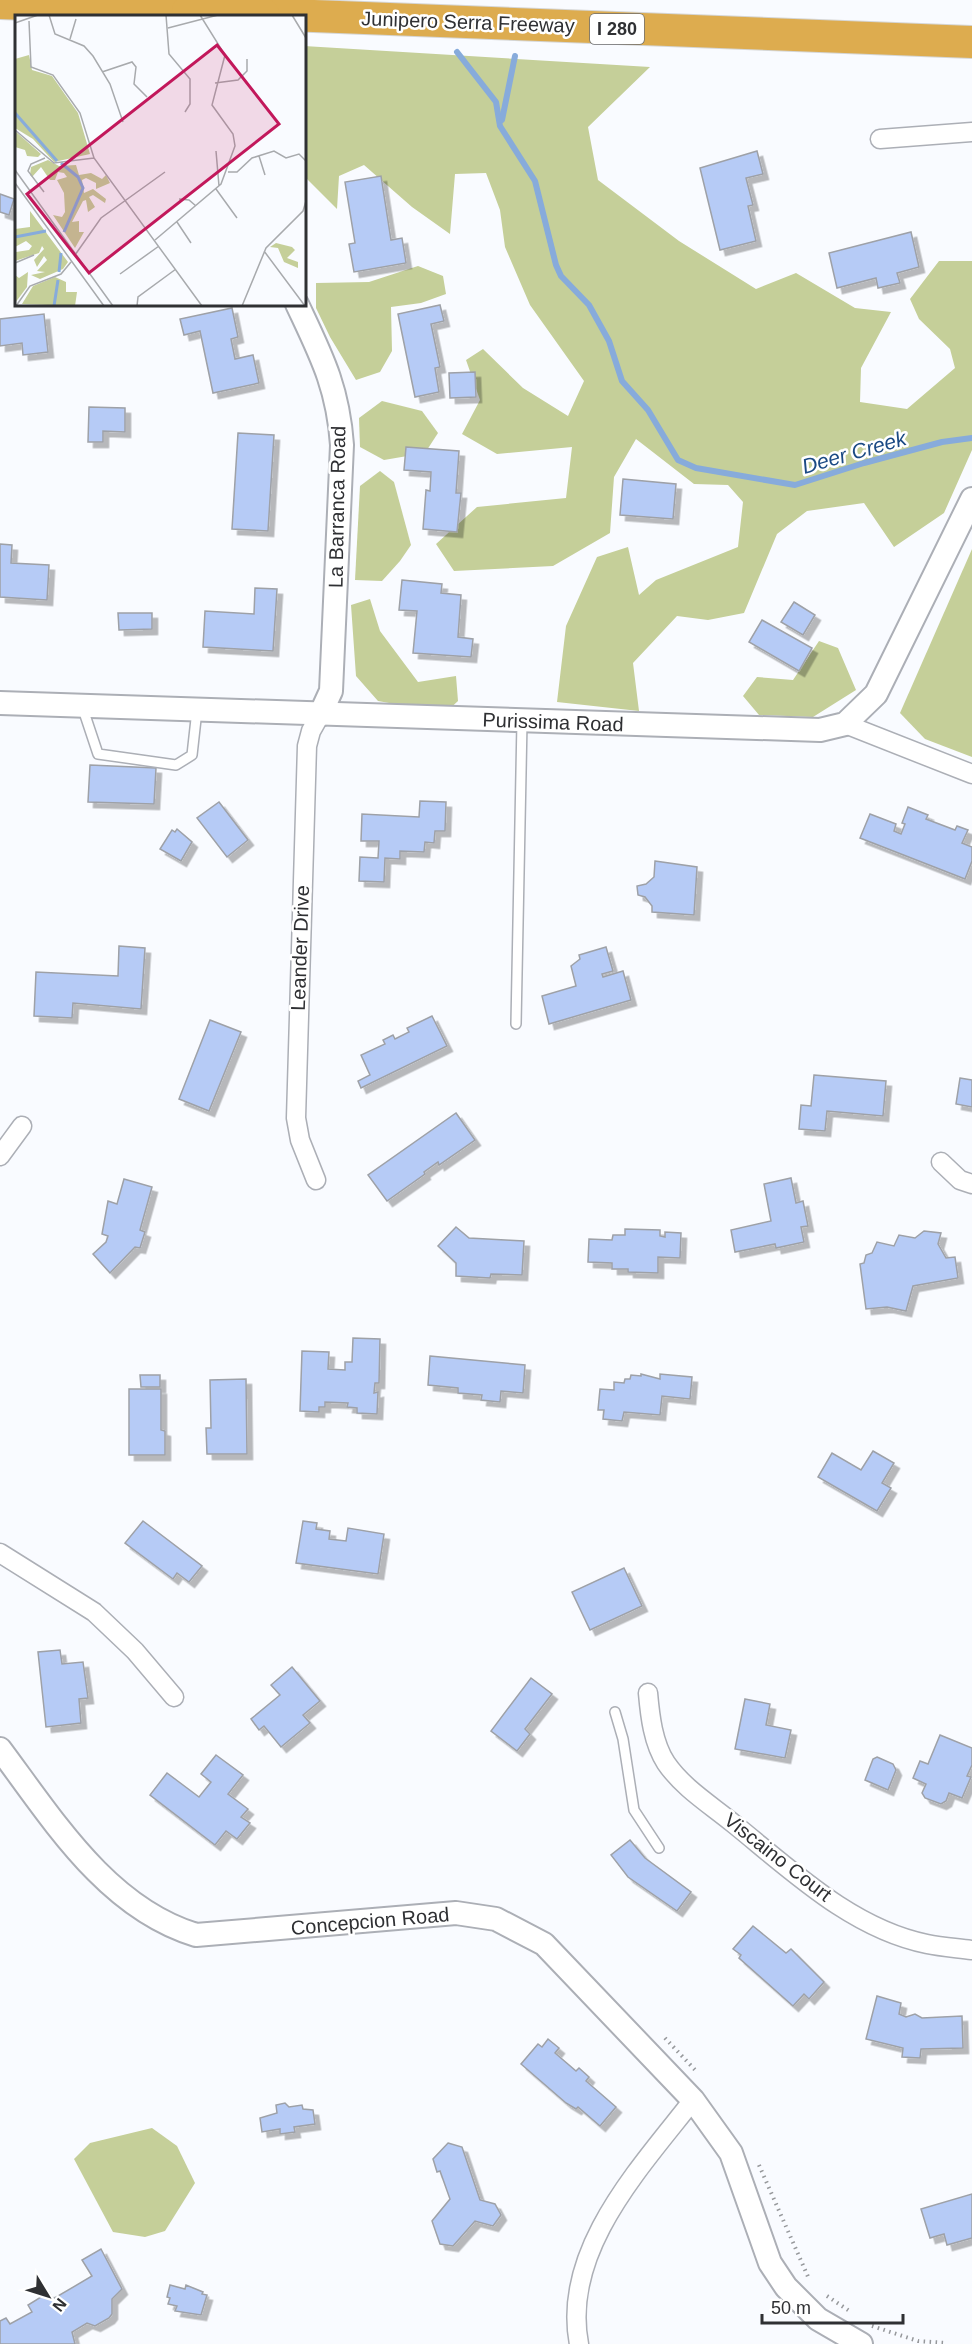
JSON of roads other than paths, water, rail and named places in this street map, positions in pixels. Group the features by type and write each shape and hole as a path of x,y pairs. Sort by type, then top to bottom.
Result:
{"highway":[{"name":"Junipero Serra Freeway","path":"0,3 287,15"},
{"name":"Junipero Serra Freeway","path":"306,16 972,42"}],"street":[{"path":"219,0 226,15"},
{"path":"880,139 972,132"},
{"name":"La Barranca Road","path":"298,306 329,372 336,396 341,436 332,691 320,715"},
{"path":"972,499 876,694 845,724 972,774"},
{"name":"Purissima Road","path":"0,703 522,722 820,730 845,724"},
{"name":"Leander Drive","path":"316,1180 300,1140 296,1081 307,746 311,731 320,715"},
{"path":"0,1156 22,1126"},
{"path":"942,1162 960,1180 972,1184"},
{"path":"0,1553 94,1612 135,1651 174,1697"},
{"name":"Viscaino Court","path":"648,1693 650,1721 665,1762 684,1783 783,1864 825,1896 872,1924 925,1944 972,1950"},
{"name":"Concepcion Road","path":"0,1749 97,1872 144,1913 169,1927 196,1935 456,1913 496,1919 544,1944 693,2100 730,2153 748,2194 770,2263 786,2287 818,2319 861,2344"},
{"path":"579,2344 577,2289 588,2253 606,2221 653,2151 693,2100"}],"lane":[{"path":"82,706 98,754 176,765 192,755 197,710"},
{"path":"516,1024 522,722"},
{"path":"615,1712 623,1739 634,1810 659,1848"}],"waterway":[{"name":"Deer Creek","path":"457,52 496,102 500,126 535,181 556,265 561,276 589,305 609,341 622,381 648,410 678,460 696,468 795,485 942,442 972,438"},
{"path":"502,120 515,56"}]}
